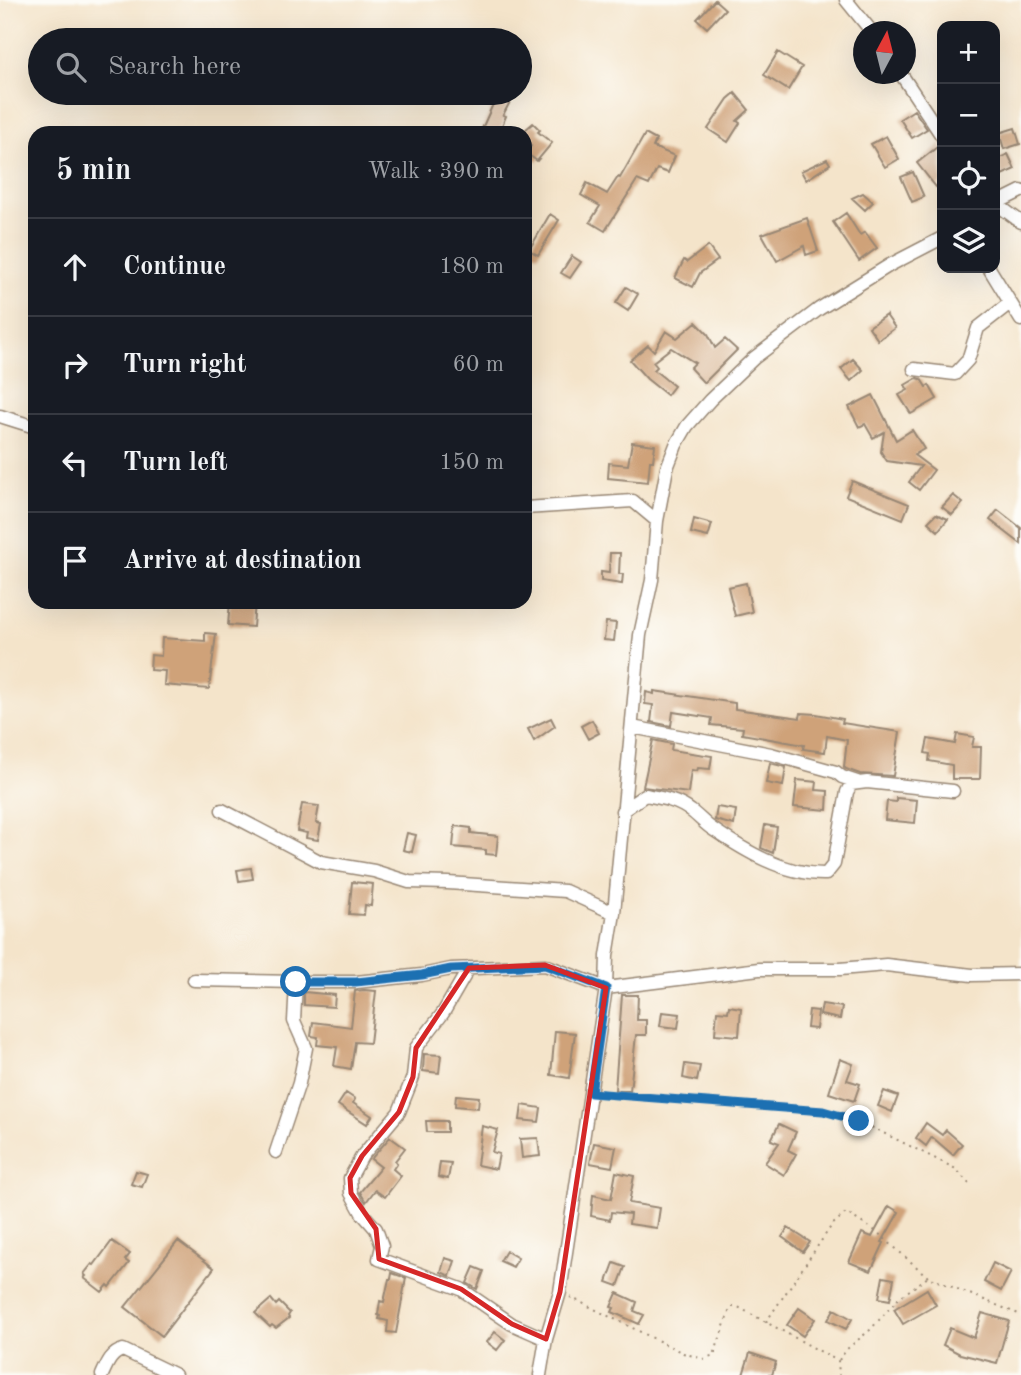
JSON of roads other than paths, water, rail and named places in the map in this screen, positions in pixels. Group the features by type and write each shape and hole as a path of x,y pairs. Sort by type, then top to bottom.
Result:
{"street":[{"path":"846,0 863,21"},
{"path":"908,84 937,128"},
{"path":"1000,201 1021,191"},
{"path":"1000,207 1021,222"},
{"path":"540,1375 546,1339 560,1292 606,988 640,635 652,580 657,521 667,468 687,426 754,358 819,309 890,265 937,241"},
{"path":"992,273 1021,320"},
{"path":"914,369 955,374 968,360 978,328 1010,303"},
{"path":"0,416 28,426"},
{"path":"532,508 633,501 657,521"},
{"path":"632,727 771,754 836,772 857,782 953,791"},
{"path":"622,811 645,795 667,799 688,808 710,827 785,869 826,874 834,864 847,792 851,784 857,782"},
{"path":"222,810 320,862 374,871 409,883 565,891 614,913"},
{"path":"194,980 356,982 469,968 545,965 606,988 759,969 840,969 887,965 972,975 1021,974"},
{"path":"469,968 443,1013 416,1048 413,1077 399,1112 362,1156 350,1178 351,1193 362,1213 376,1229 382,1245 379,1259 461,1289 512,1324 546,1339"},
{"path":"276,1152 299,1083 306,1048 293,1021 296,982"},
{"path":"102,1375 116,1352 123,1350 174,1375"}]}
